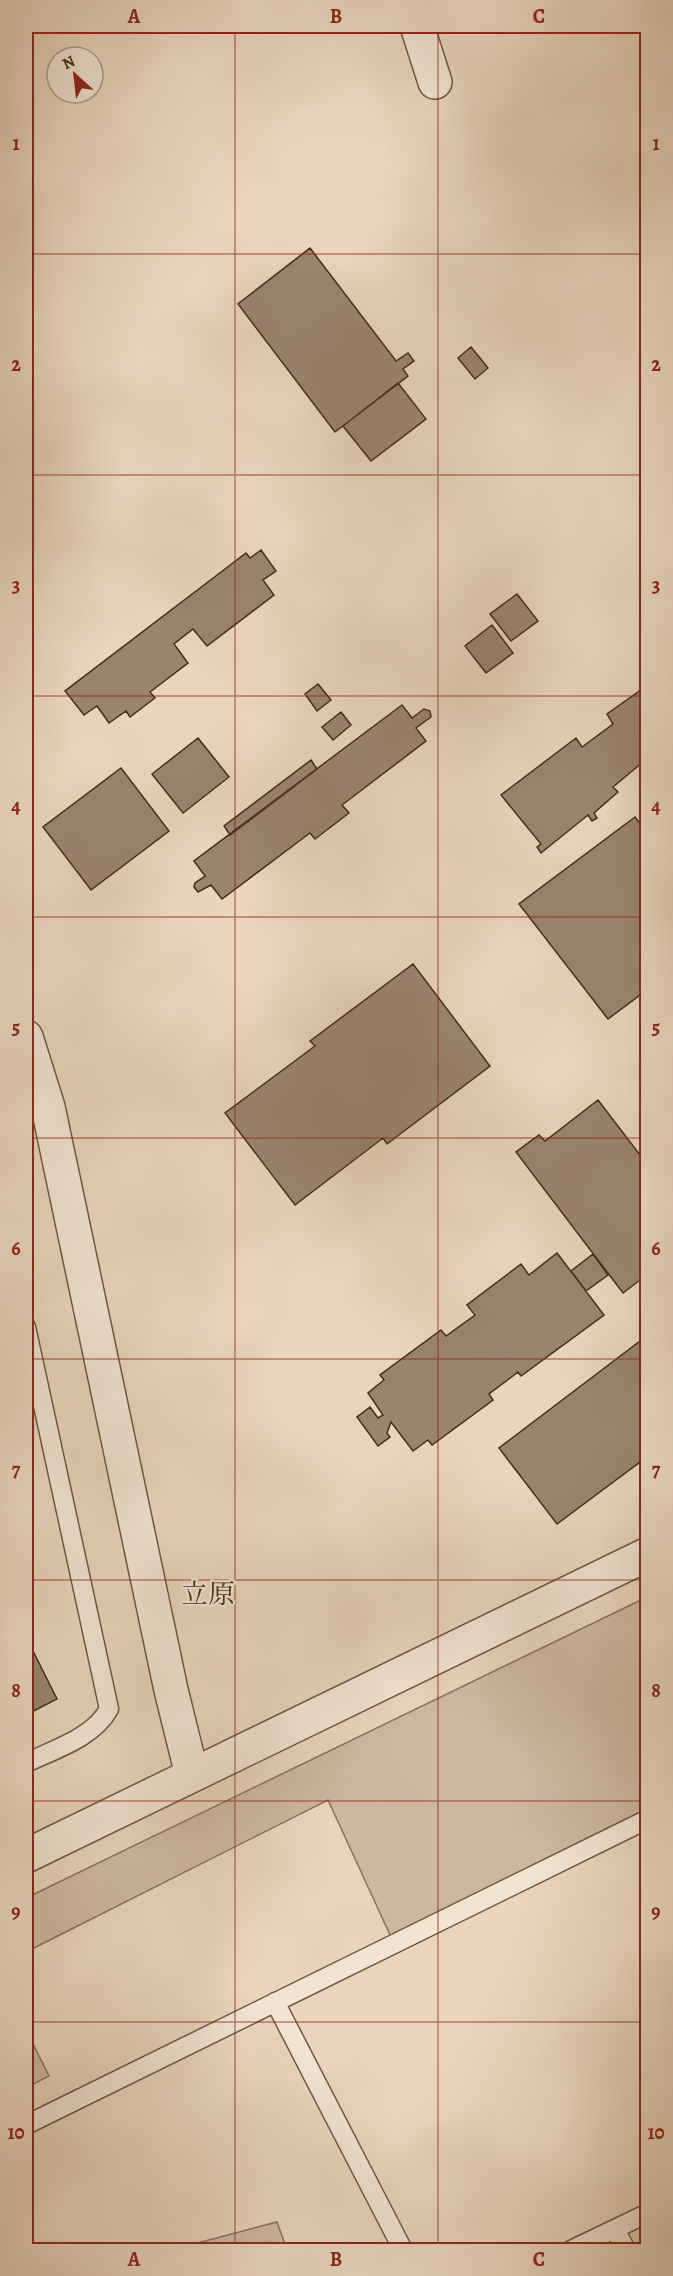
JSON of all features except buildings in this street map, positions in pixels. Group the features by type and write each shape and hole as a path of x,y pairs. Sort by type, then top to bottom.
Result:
{"street":[{"path":"417,26 435,82"},
{"path":"26,1037 48,1107 171,1690 192,1775"},
{"path":"26,1856 648,1554"}],"lane":[{"path":"26,1327 109,1709 101,1724 26,1763"},
{"path":"26,2126 648,1819"},
{"path":"275,2002 403,2250"},
{"path":"571,2250 648,2213"},
{"path":"615,2229 626,2250"}],"shaded area":[{"path":"647,1597 647,1809 391,1937 328,1800 26,1952 26,1898"},
{"path":"26,2030 49,2076 26,2088"},
{"path":"277,2222 287,2250 171,2250"}],"district":[{"name":"立原","path":"208,1594"}]}
